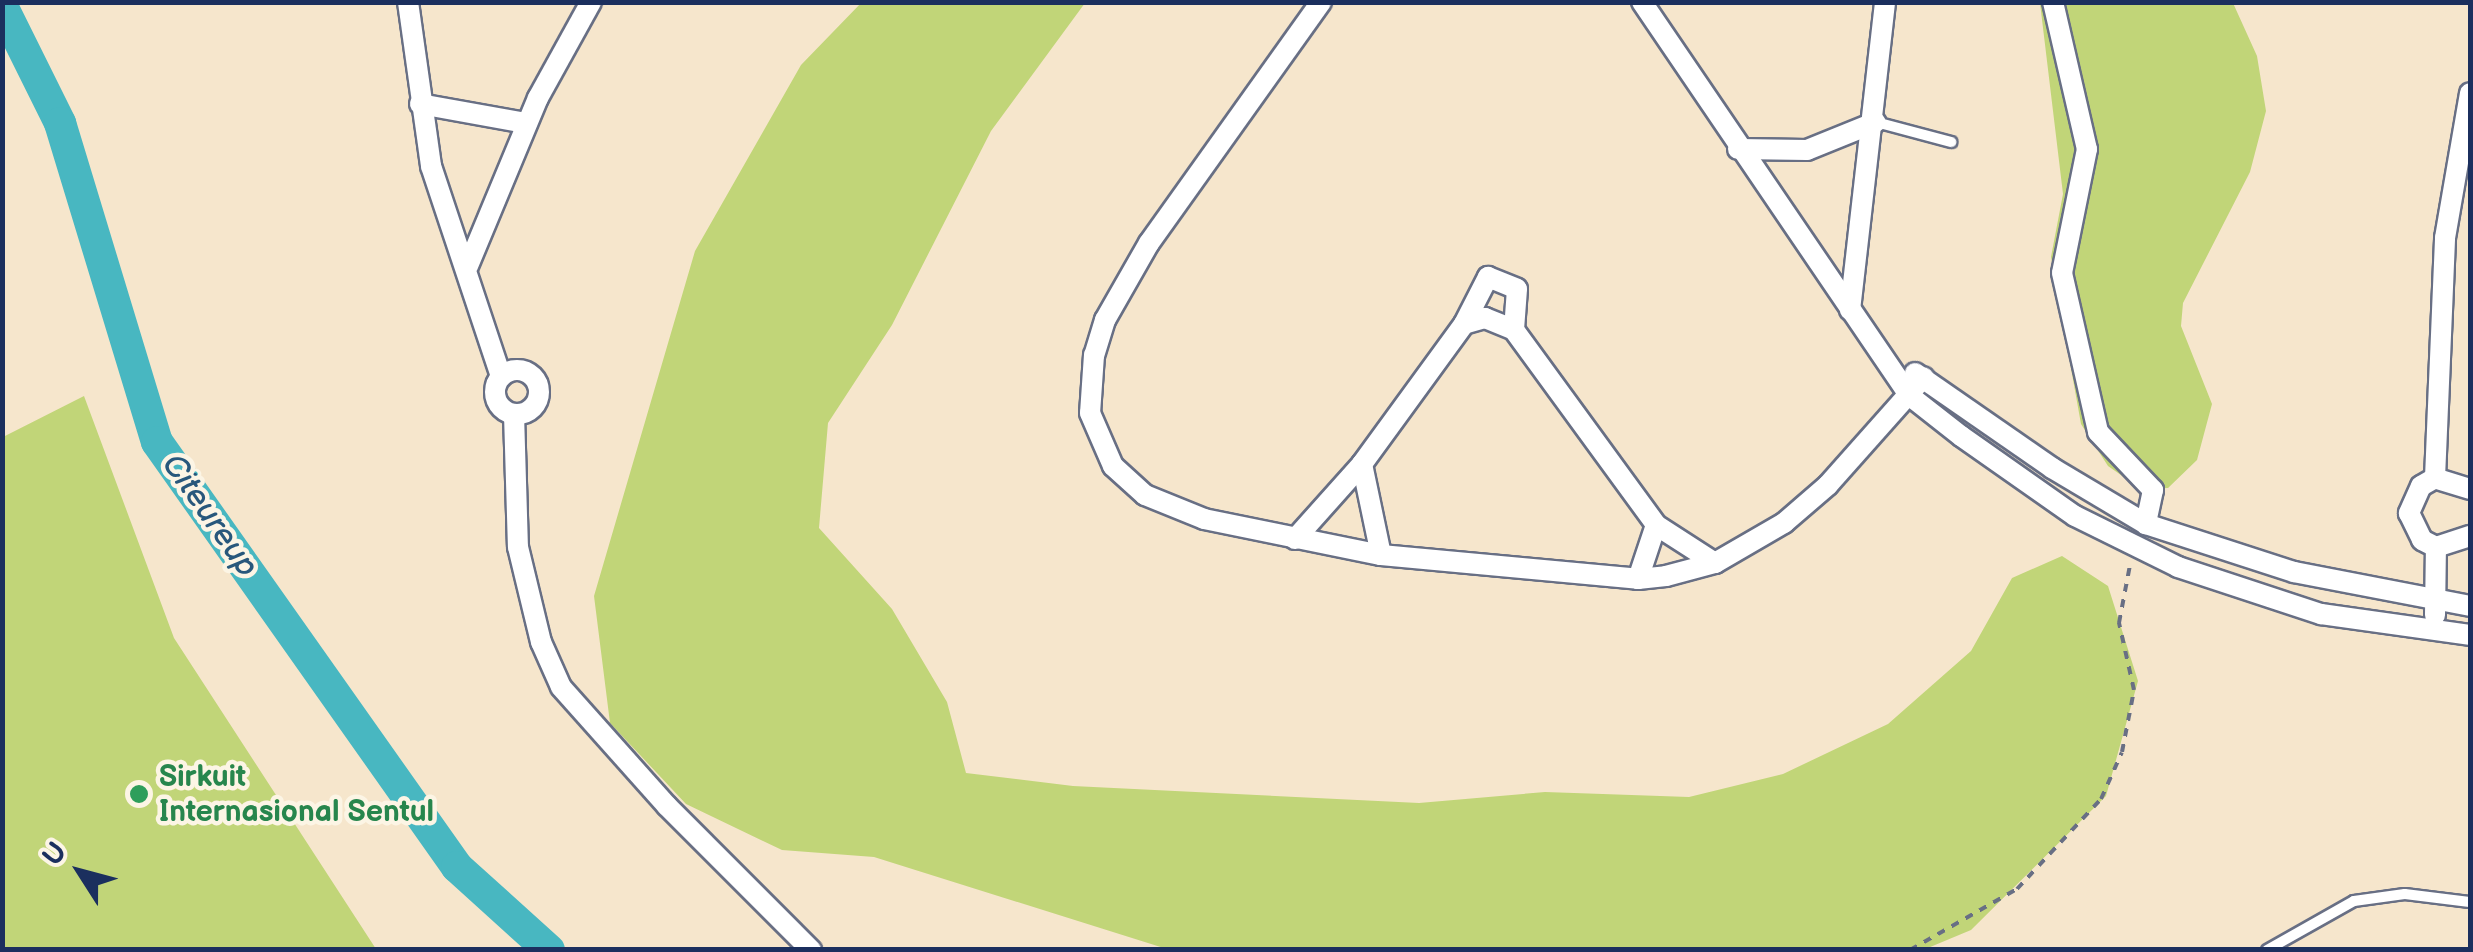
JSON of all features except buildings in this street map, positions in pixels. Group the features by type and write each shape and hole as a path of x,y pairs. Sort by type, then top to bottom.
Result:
{"street":[{"path":"408,2 420,104 435,180 468,266 501,376 495,395 514,414 518,547 541,642 561,687 658,796 811,950"},
{"path":"468,266 526,123 591,2"},
{"path":"1321,2 1123,283 1104,320 1090,384 1097,438 1128,482 1204,519 1295,539 1381,555 1638,579 1715,563 1784,523 1910,396 1924,377"},
{"path":"1642,2 1850,310 1894,364 1910,396 2023,483 2135,548 2259,597 2434,632 2470,634"},
{"path":"1850,310 1876,122 1885,2"},
{"path":"2054,2 2088,149 2062,273 2098,432 2154,490 2146,524"},
{"path":"2435,478 2446,238 2470,93"},
{"path":"420,104 526,123"},
{"path":"1738,149 1807,150 1876,122"},
{"path":"1295,539 1362,464 1464,324 1488,277 1516,289 1514,330"},
{"path":"1464,324 1485,318 1514,330 1656,525 1715,563"},
{"path":"1894,364 1924,377 2052,468 2146,524 2279,568 2436,603 2470,606"},
{"path":"501,376 524,371 536,382 536,405 514,414"},
{"path":"1362,464 1381,555"},
{"path":"2470,489 2435,478 2421,486 2409,513 2422,540 2436,547 2470,536"},
{"path":"1638,579 1656,525"},
{"path":"2434,632 2436,547"}],"lane":[{"path":"1876,122 1951,142"},
{"path":"2267,950 2354,901 2405,894 2470,902"}],"path":[{"path":"1910,950 2016,889 2065,844 2106,790 2134,690 2119,623 2135,548"}],"green space":[{"path":"862,2 1085,3 991,131 892,325 828,423 819,528 892,609 947,702 966,773 1073,786 1419,803 1545,792 1689,797 1783,774 1888,724 1971,651 2012,578 2062,556 2108,586 2138,681 2106,796 1971,930 1923,950 1167,949 874,857 782,850 686,804 610,723 594,596 695,251 801,65"},
{"path":"2040,3 2233,3 2257,56 2266,111 2250,172 2183,303 2181,326 2212,404 2197,460 2168,488 2141,489 2108,466 2081,424 2051,257 2063,194"},
{"name":"Sirkuit Internasional Sentul","path":"84,396 174,638 376,949 3,949 3,437"}],"waterway":[{"name":"Citeureup","path":"2,6 60,123 157,442 457,867 549,950"}],"place":[{"name":"Sirkuit Internasional Sentul","path":"139,794"}]}
